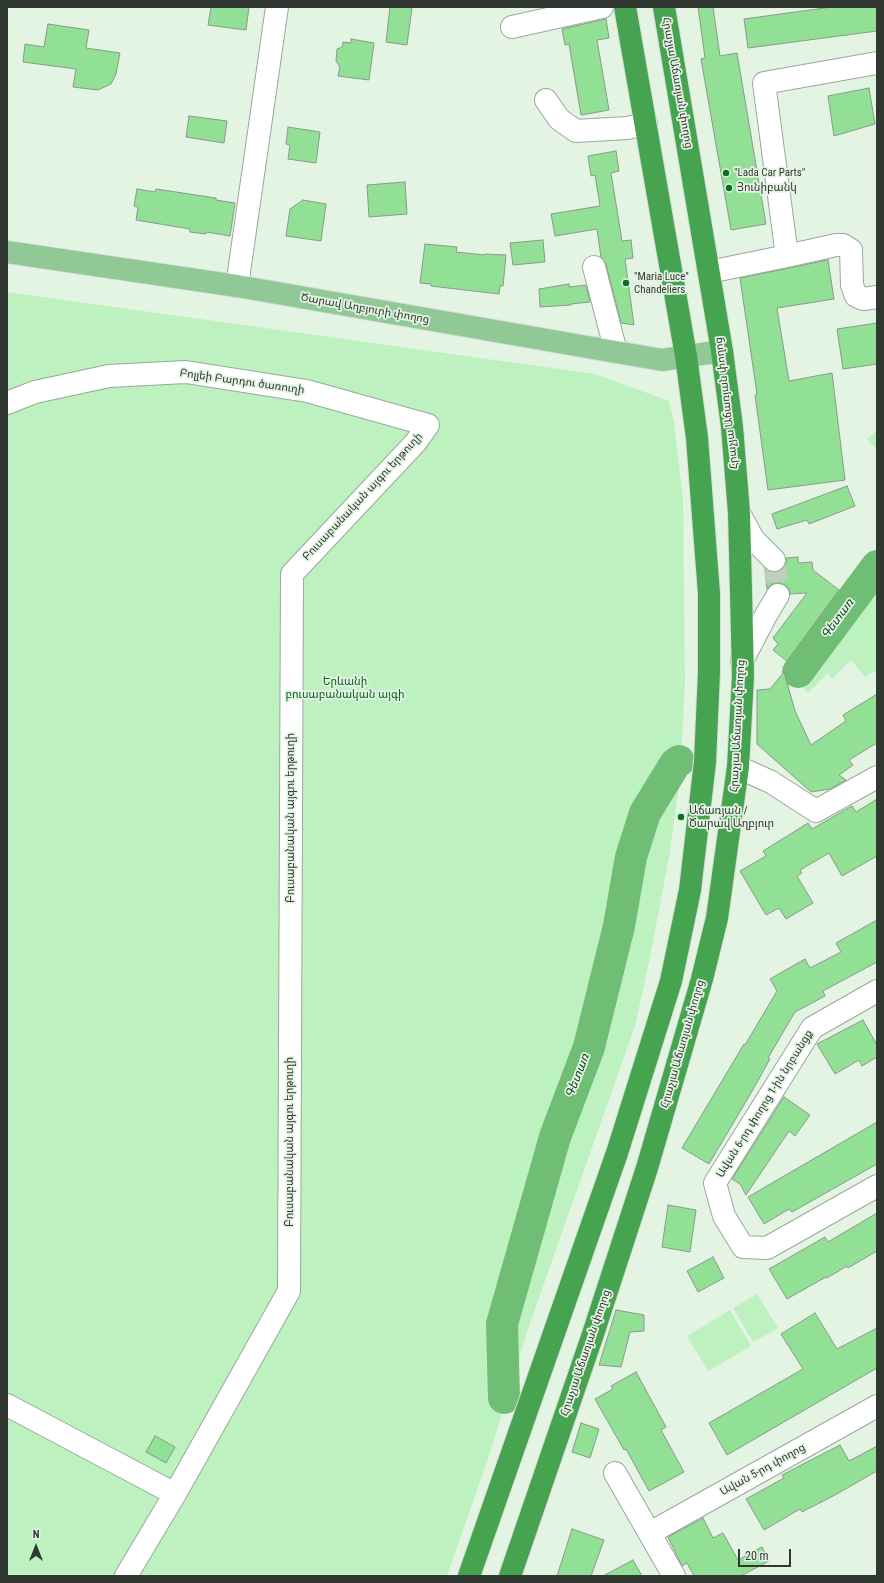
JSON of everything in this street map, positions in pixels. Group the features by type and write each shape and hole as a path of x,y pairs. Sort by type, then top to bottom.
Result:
{"highway":[{"path":"469,1576 617,1153 671,980 690,890 706,762 709,672 709,594 697,438 686,356 625,7"},
{"name":"Հրաչյա Աճառյան փողոց","path":"512,1572 593,1334 647,1168 702,979 717,918 738,767 742,661 739,513 732,427 722,351 664,7"}],"main road":[{"name":"Ծարավ Աղբյուրի փողոց","path":"7,252 237,286 662,360 722,351"}],"street":[{"path":"237,286 277,7"},
{"path":"512,27 602,7"},
{"path":"787,256 764,83 877,63"},
{"path":"546,100 559,119 576,131 627,128 646,124"},
{"path":"709,272 836,245 844,245 851,250 852,285 856,296 864,299 877,297"},
{"path":"594,267 616,352"},
{"name":"Բոլլեի Բարդու ծառուղի","path":"7,403 35,392 109,376 186,372 307,391 428,425"},
{"name":"Բուսաբանական այգու երթուղի","path":"126,1576 175,1494 289,1291 292,574 416,442 428,425"},
{"path":"739,513 752,539 774,560"},
{"path":"742,661 778,595"},
{"path":"738,767 770,782 816,811 877,777"},
{"name":"Ավան 6-րդ փողոց 1-ին նրբանցք","path":"877,991 812,1028 715,1183 724,1216 743,1247 767,1248 877,1186"},
{"path":"7,1405 175,1494"},
{"name":"Ավան 5-րդ փողոց","path":"650,1533 877,1406"},
{"path":"616,1474 674,1576"}],"green space":[{"name":"Երևանի բուսաբանական այգի","path":"7,292 595,374 669,401 674,422 683,499 685,683 680,778 670,852 635,1026 529,1326 489,1456 447,1576 7,1576"},
{"path":"877,430 877,450 867,439"},
{"path":"877,551 877,670 865,677 851,660 832,679 828,673 808,693 787,671"},
{"path":"757,1294 778,1328 753,1342 733,1308"},
{"path":"730,1310 751,1346 708,1371 687,1336"}],"building":[{"path":"211,7 249,7 246,30 208,25"},
{"path":"390,7 412,7 407,45 386,42"},
{"path":"698,7 713,7 720,56 737,53 766,224 731,230 701,59 705,58"},
{"path":"832,7 877,7 877,31 748,48 744,19"},
{"path":"606,19 609,38 597,40 609,110 581,115 569,44 565,45 562,29"},
{"path":"48,24 89,30 86,48 120,53 116,74 111,84 98,90 73,87 76,69 23,62 25,44 44,47"},
{"path":"351,39 374,43 369,80 338,76 340,67 336,61 337,49 342,47 343,42 351,43"},
{"path":"869,88 875,124 834,136 828,96"},
{"path":"189,116 227,121 224,143 186,137"},
{"path":"288,127 320,132 316,163 288,159 290,145 286,144"},
{"path":"616,151 619,171 611,173 622,241 631,240 633,258 625,259 634,325 621,323 606,264 601,257 597,229 555,236 551,214 600,206 595,175 591,176 588,156"},
{"path":"405,182 407,214 369,217 367,185"},
{"path":"137,189 155,192 156,189 216,198 216,200 235,203 230,236 206,232 206,234 190,232 190,229 136,220 138,207 134,206"},
{"path":"303,200 326,204 321,241 286,236 290,209"},
{"path":"543,240 545,262 513,265 510,243"},
{"path":"425,244 457,247 456,252 485,255 506,255 503,286 500,286 499,294 431,286 431,284 420,283"},
{"path":"828,260 834,299 777,308 789,381 832,373 845,480 768,490 755,395 757,394 740,278"},
{"path":"569,284 569,287 586,285 590,302 540,307 539,289"},
{"path":"877,323 877,364 843,369 837,329"},
{"path":"847,486 855,506 809,524 807,520 777,529 772,514"},
{"path":"798,557 798,563 812,562 813,570 839,590 787,661 773,650 778,644 773,638 807,593 790,594 789,589 785,585 779,583 772,584 767,589 765,569 771,572 778,572 783,569 786,564 786,558"},
{"path":"784,672 795,711 811,745 846,721 843,715 877,694 877,743 849,760 853,765 839,775 846,780 830,789 811,792 757,744 757,690 770,689"},
{"path":"877,799 877,856 842,876 829,853 800,870 802,873 797,876 813,903 786,919 779,908 766,915 740,871 766,856 763,851 808,823 812,829 852,806 856,812"},
{"path":"877,920 877,962 823,991 825,996 795,1012 768,1058 770,1059 751,1093 709,1164 682,1148 777,991 770,979 805,959 810,968 841,952 836,943"},
{"path":"863,1020 877,1045 877,1057 862,1066 859,1060 835,1074 817,1044"},
{"path":"784,1097 810,1115 795,1136 789,1131 746,1195 740,1184 732,1179"},
{"path":"877,1122 877,1164 792,1212 789,1209 764,1224 748,1197"},
{"path":"668,1205 696,1210 690,1252 662,1247"},
{"path":"877,1213 877,1251 848,1268 847,1266 787,1299 769,1269 825,1237 828,1242"},
{"path":"713,1257 724,1278 698,1292 687,1271"},
{"path":"616,1310 644,1315 644,1331 630,1332 621,1367 599,1365"},
{"path":"815,1313 837,1349 877,1328 877,1368 727,1455 709,1423 803,1369 781,1334"},
{"path":"636,1372 666,1427 661,1430 684,1472 649,1491 626,1449 624,1450 595,1399 613,1389 611,1386"},
{"path":"581,1423 599,1429 590,1458 572,1452"},
{"path":"155,1436 175,1447 166,1463 146,1452"},
{"path":"840,1445 849,1461 877,1446 877,1471 802,1512 800,1509 764,1530 746,1499 784,1478 782,1475"},
{"path":"703,1518 713,1538 723,1533 738,1560 762,1547 769,1561 741,1576 694,1576 687,1563 682,1566 668,1537"},
{"path":"572,1529 604,1540 591,1576 557,1576"},
{"path":"633,1560 642,1576 603,1576"}],"waterway":[{"name":"Գետառ","path":"798,672 877,566"},
{"name":"Գետառ","path":"504,1398 502,1324 555,1137 589,1047 619,926 631,857 645,813 675,764 679,761"}],"tunnel":[{"path":"774,560 778,595"}],"place":[{"name":"\"Lada Car Parts\"","path":"726,173"},
{"name":"Յունիբանկ","path":"729,188"},
{"name":"\"Maria Luce\" Chandeliers","path":"626,283"},
{"name":"Աճառյան / Ծարավ Աղբյուր","path":"681,817"}]}
